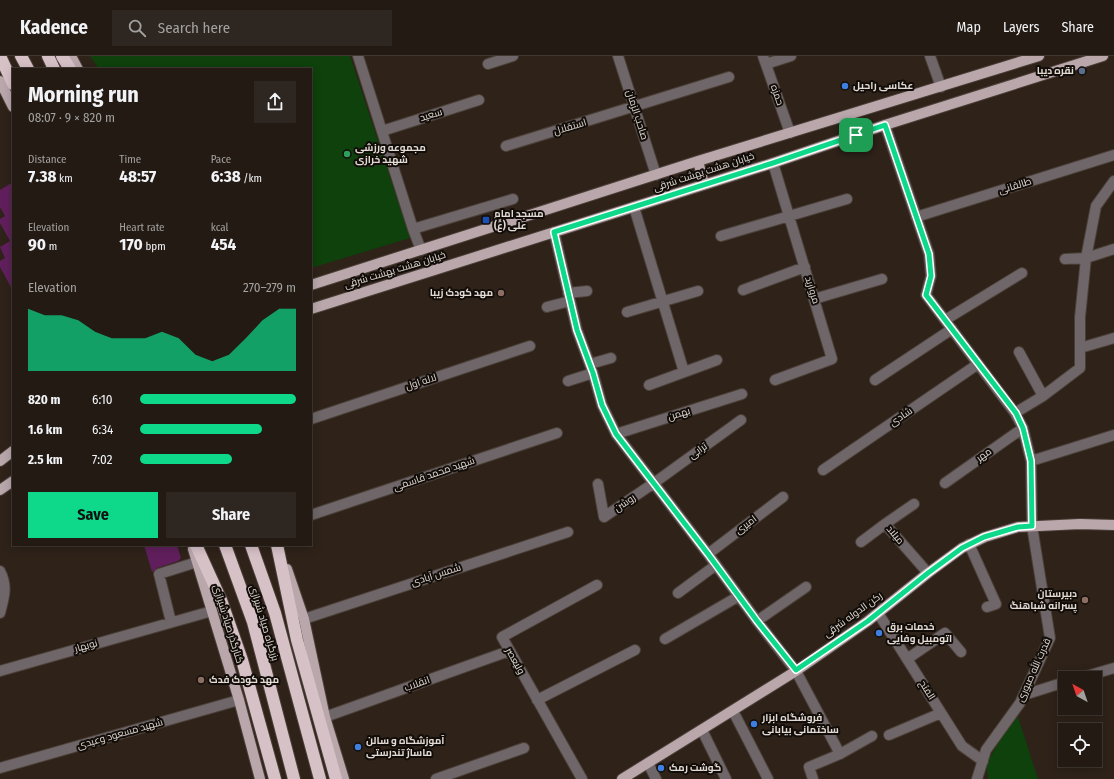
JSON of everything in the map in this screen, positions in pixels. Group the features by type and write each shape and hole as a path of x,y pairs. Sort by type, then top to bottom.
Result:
{"highway":[{"path":"0,56 12,82"},
{"path":"21,56 27,68"},
{"path":"48,56 54,68"},
{"path":"62,56 69,68"},
{"path":"196,546 221,600 242,660 275,779"},
{"name":"بزرگراه صیاد شیرازی","path":"225,546 253,622 294,779"},
{"name":"بزرگراه صیاد شیرازی","path":"251,546 275,613 320,779"},
{"path":"278,546 297,640 336,779"}],"main road":[{"path":"71,56 77,68"},
{"name":"خیابان هشت بهشت شرقی","path":"312,285 656,174 1039,56"},
{"name":"خیابان هشت بهشت شرقی","path":"312,309 773,163 885,125 1103,56"},
{"path":"0,81 12,105"},
{"path":"698,161 704,184"},
{"path":"0,461 12,452"},
{"path":"0,490 12,482"},
{"name":"رکن الدوله شرقی","path":"622,779 796,670 878,613 928,573 969,544 984,537 1018,527 1080,524 1114,525"},
{"name":"کنارگذر صیاد شیرازی","path":"192,546 239,700 260,779"},
{"path":"278,546 304,619 325,717 344,779"}],"street":[{"path":"358,56 421,250"},
{"path":"488,64 513,56"},
{"name":"صاحب الزمان","path":"618,56 656,174"},
{"path":"765,60 791,56"},
{"path":"930,56 940,87"},
{"name":"حمزه","path":"765,60 790,133"},
{"name":"استقلال","path":"506,146 729,77"},
{"name":"سعید","path":"382,131 479,100"},
{"path":"885,125 916,217"},
{"name":"طالقانی","path":"916,217 1114,155"},
{"name":"مروارید","path":"773,163 832,359 775,380"},
{"path":"1016,413 1043,396 1080,368 1080,317 1086,258 1096,206 1114,181"},
{"path":"721,236 847,199"},
{"path":"413,229 513,200"},
{"path":"634,207 684,372"},
{"name":"قدرت الله صبوری","path":"916,217 929,254 931,276 926,295 1016,413 1023,428 1031,461 1032,526 1050,638 1020,703 986,750 977,779"},
{"path":"554,232 577,330 592,369 602,405 616,434 708,554 757,621 796,670 840,754"},
{"path":"1065,259 1086,258 1114,249"},
{"path":"743,290 805,267"},
{"path":"945,320 1022,273"},
{"path":"814,299 882,279"},
{"path":"547,307 587,290"},
{"path":"627,312 698,291"},
{"path":"874,380 952,329"},
{"path":"1080,348 1114,338"},
{"name":"لاله اول","path":"312,418 530,346"},
{"path":"1020,352 1043,396"},
{"path":"568,381 611,358"},
{"path":"649,385 717,360"},
{"name":"شادی","path":"823,470 978,364"},
{"name":"بهمن","path":"616,434 742,394"},
{"name":"ترابی","path":"654,483 742,420"},
{"name":"مهر","path":"945,483 1023,428"},
{"name":"شهید محمد قاسمی","path":"312,515 557,433"},
{"path":"1031,461 1114,435"},
{"name":"روشن","path":"598,484 604,517 654,483"},
{"name":"امیری","path":"708,554 783,497"},
{"name":"میلاد","path":"914,504 885,524 928,573"},
{"path":"861,542 885,524"},
{"name":"شمس آبادی","path":"304,619 568,532"},
{"path":"969,544 996,604 987,607"},
{"path":"171,622 159,574 197,562"},
{"path":"678,593 716,565"},
{"path":"0,571 4,578 6,589 0,613"},
{"name":"ولیعصر","path":"582,779 502,637 597,585"},
{"path":"757,621 806,587"},
{"path":"665,639 739,596"},
{"name":"نوبهار","path":"0,671 212,611"},
{"name":"الفتح","path":"878,613 962,746 982,761"},
{"path":"907,659 945,633 961,652"},
{"path":"537,700 635,650"},
{"name":"انقلاب","path":"325,717 509,651"},
{"path":"1102,672 1114,668"},
{"path":"1024,695 1058,684"},
{"name":"شهید مسعود وعیدی","path":"0,768 239,700"},
{"path":"733,710 768,779"},
{"path":"889,735 941,713"},
{"path":"702,730 726,779"},
{"path":"813,779 809,767 840,754 872,736"},
{"path":"436,779 524,748"},
{"path":"648,763 656,779"}],"green space":[{"name":"مجموعه ورزشی شهید خرازی","path":"90,56 350,56 410,238 312,268 312,68 98,68"},
{"path":"1018,717 1038,779 988,779 986,764 1009,725"}],"building":[{"path":"12,183 12,289 0,267 0,261 5,258 0,247 10,241 0,223 0,219 5,216 0,207 0,190"},
{"path":"144,546 177,546 181,558 178,561 157,568 152,572"}],"place":[{"name":"نقره دیبا","path":"1082,71"},
{"name":"عکاسی راحیل","path":"845,86"},
{"name":"مجموعه ورزشی شهید خرازی","path":"347,154"},
{"name":"مسجد امام علی (ع)","path":"486,220"},
{"name":"مهد کودک زیبا","path":"501,293"},
{"name":"دبیرستان پسرانه شباهنگ","path":"1085,600"},
{"name":"خدمات برق اتومبیل وفایی","path":"879,633"},
{"name":"مهد کودک فدک","path":"201,680"},
{"name":"فروشگاه ابزار ساختمانی بیابانی","path":"754,724"},
{"name":"آموزشگاه و سالن ماساژ تندرستی","path":"358,747"},
{"name":"گوشت رمک","path":"661,768"}],"route":[{"path":"885,125 929,254 931,276 926,295 1016,413 1023,428 1031,461 1032,526 1018,527 984,537 962,548 868,621 796,670 757,621 708,554 616,434 602,405 593,373 577,330 554,232 773,163 856,135 885,125"}]}
